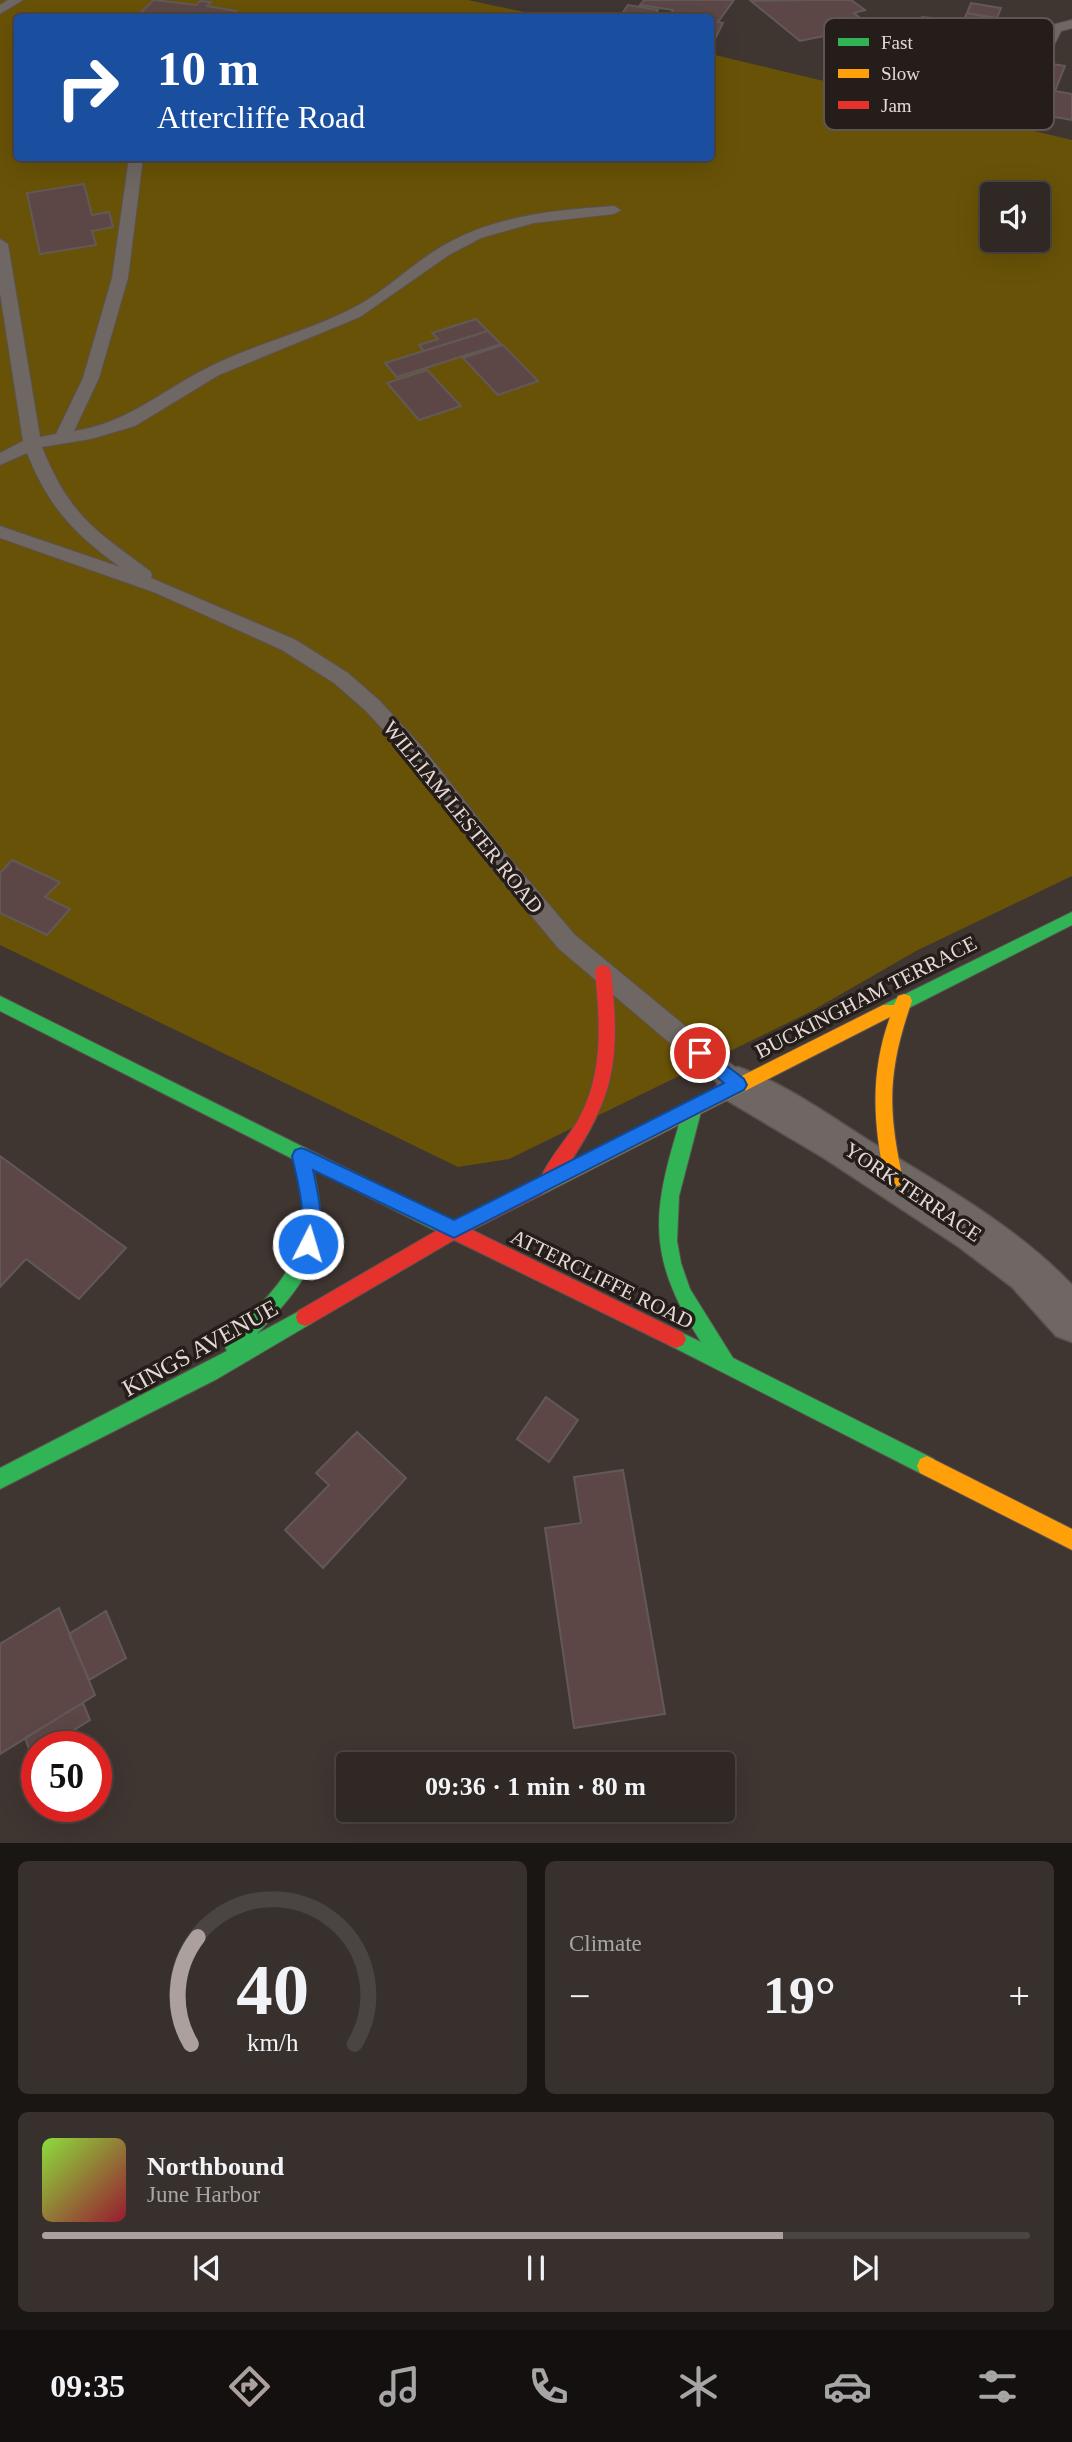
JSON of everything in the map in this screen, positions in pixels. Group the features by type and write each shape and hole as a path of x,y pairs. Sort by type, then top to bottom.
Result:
{"main road":[{"name":"BUCKINGHAM TERRACE","path":"454,1230 1072,918"},
{"path":"545,1184 584,1131 604,1078 610,1049 603,972"},
{"path":"894,1179 879,1111 879,1082 888,1043 904,1002"},
{"name":"ATTERCLIFFE ROAD","path":"0,1003 301,1156 726,1363 1072,1540"},
{"path":"693,1108 676,1167 667,1227 677,1282 726,1363"},
{"path":"209,1373 276,1300 303,1258 312,1230 310,1202 301,1156"},
{"name":"KINGS AVENUE","path":"0,1479 209,1373 454,1230"}],"street":[{"name":"YORK TERRACE","path":"738,1085 826,1135 1029,1272 1072,1320"}],"lane":[{"path":"0,10 17,0"},
{"path":"1054,32 1056,28 1072,24"},
{"path":"63,438 91,378 120,278 136,161"},
{"path":"0,460 32,443 102,431 129,422 213,371 373,305 456,244 485,232 542,216 614,210"},
{"name":"WILLIAM LESTER ROAD","path":"0,244 32,443 48,483 76,521 114,554 163,589"},
{"name":"WILLIAM LESTER ROAD","path":"0,532 163,589 289,645 341,678 373,706 416,753 541,915 567,942 738,1085"}],"shaded area":[{"path":"0,0 468,0 533,14 14,14 14,161 714,161 714,55 824,81 824,130 1030,130 1072,140 1072,876 916,951 810,1012 509,1159 458,1167 0,945"}],"building":[{"path":"154,0 196,5 200,1 211,2 207,6 236,11 233,14 141,12"},
{"path":"644,0 734,0 718,22 723,23 716,37 714,14 670,14 673,10 640,5"},
{"path":"851,0 865,10 854,13 859,17 824,18 824,36 800,41 751,1"},
{"path":"971,3 1001,8 997,18 967,13"},
{"path":"628,5 658,10 656,14 622,14"},
{"path":"967,13 987,17 987,18 964,18"},
{"path":"1054,64 1065,66 1055,91 1072,94 1072,120 1054,117"},
{"path":"84,184 92,215 109,212 113,227 92,231 96,245 40,254 27,193"},
{"path":"476,319 488,331 424,351 419,345 438,339 432,333"},
{"path":"488,331 501,344 397,377 385,363"},
{"path":"503,345 538,381 498,395 463,358"},
{"path":"427,370 461,406 419,420 387,383"},
{"path":"12,860 60,882 45,897 70,909 47,935 0,913 0,873"},
{"path":"0,1156 126,1248 79,1299 26,1259 0,1287"},
{"path":"546,1397 578,1420 549,1462 517,1439"},
{"path":"357,1432 406,1478 323,1568 285,1530 329,1485 316,1473"},
{"path":"623,1470 665,1714 574,1728 545,1528 581,1523 574,1477"},
{"path":"59,1608 95,1695 37,1731 21,1731 21,1741 0,1754 0,1644"},
{"path":"106,1611 126,1658 89,1680 69,1634"},
{"path":"83,1703 90,1720 72,1731 37,1731"}],"traffic: fast":[{"path":"889,1010 1072,918"},
{"path":"0,1003 438,1223"},
{"path":"693,1108 674,1174 668,1241 671,1263 679,1285 726,1363"},
{"path":"234,1345 285,1289 305,1256 311,1239 313,1220 311,1196 301,1156"},
{"path":"0,1479 210,1372 305,1317"},
{"path":"676,1339 927,1466"}],"traffic: slow":[{"path":"894,1179 883,1109 884,1069 904,1001"},
{"path":"537,1188 889,1010"},
{"path":"927,1466 1072,1540"}],"traffic: jam":[{"path":"550,1177 584,1125 602,1081 607,1058 608,1033 603,972"},
{"path":"305,1317 454,1230 537,1188"},
{"path":"438,1223 676,1339"}],"route":[{"path":"308,1244 312,1230 310,1202 301,1156 454,1230 738,1085 700,1053"}]}
